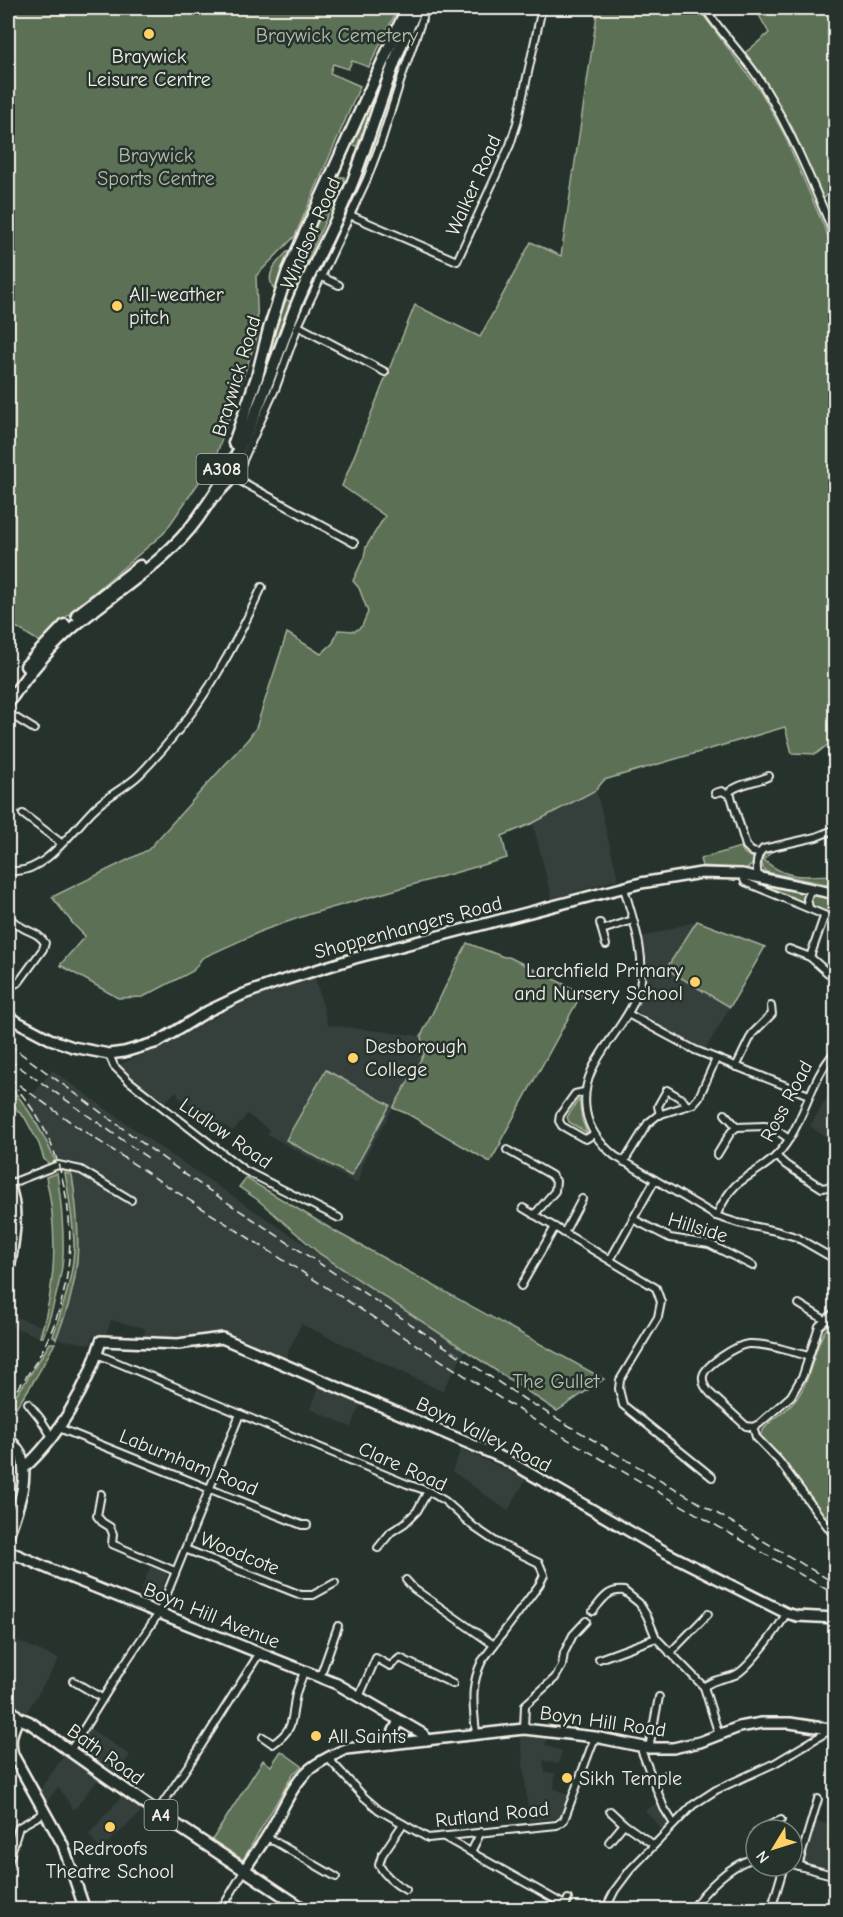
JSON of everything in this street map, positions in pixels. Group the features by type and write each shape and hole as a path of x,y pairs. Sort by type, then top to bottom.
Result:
{"main road":[{"name":"Braywick Road","path":"8,690 30,661 57,632 172,538 203,501 228,459 245,416 268,329 288,271 407,8"},
{"name":"Windsor Road","path":"8,703 36,665 79,622 152,565 184,534 196,520 234,462 299,301 356,175 394,64 417,8"},
{"name":"Bath Road","path":"8,1708 157,1812 305,1910"}],"street":[{"name":"Braywick Road","path":"196,520 235,478 276,387 298,326 381,142 426,8"},
{"name":"Walker Road","path":"350,214 457,261 510,145 517,123 542,8"},
{"path":"705,8 762,84 783,120 836,239"},
{"path":"320,276 339,285"},
{"path":"298,326 385,373"},
{"path":"235,478 354,543"},
{"path":"8,870 27,871 43,862 97,806 137,776 166,746 191,715 222,668 240,636 262,587"},
{"path":"8,712 34,729"},
{"path":"728,793 733,788 759,782 769,776"},
{"path":"715,794 722,791 731,795 746,846 752,852 759,853"},
{"path":"23,814 62,843"},
{"path":"758,876 759,853 763,849 816,837 836,829"},
{"name":"Shoppenhangers Road","path":"8,1017 50,1039 73,1047 109,1054 139,1049 158,1042 208,1011 244,994 278,982 363,956 641,883 701,873 742,874 836,894"},
{"path":"742,874 745,882 836,920"},
{"path":"624,888 640,948 642,964 640,989 628,1014 589,1074 584,1092 586,1115 594,1134 606,1149 624,1162 716,1216 796,1237 836,1260"},
{"path":"809,908 807,899 811,888"},
{"path":"810,957 825,916"},
{"path":"8,917 41,937 45,943 44,949 19,982 13,985 8,984"},
{"path":"606,945 601,926 633,920"},
{"path":"789,949 810,957 828,973"},
{"path":"736,1067 752,1034 771,1010 777,1020"},
{"path":"628,1014 695,1050 809,1095"},
{"name":"Ross Road","path":"716,1216 735,1186 776,1156 789,1139 822,1068 836,1051"},
{"name":"Ludlow Road","path":"109,1054 114,1066 129,1081 244,1170 339,1218"},
{"path":"624,1162 648,1123 660,1115 692,1105 699,1097 716,1059"},
{"path":"660,1115 658,1106 667,1090 682,1099 687,1106"},
{"path":"584,1092 575,1094 560,1115 559,1121 562,1126 583,1138 594,1134"},
{"path":"725,1114 736,1127"},
{"path":"717,1155 719,1145 736,1127 772,1127 789,1139"},
{"path":"507,1150 551,1175 556,1181 555,1191 534,1215"},
{"path":"776,1156 822,1188 836,1182"},
{"path":"8,1275 15,1208 8,1183 58,1165 81,1170 131,1200"},
{"path":"610,1260 655,1180"},
{"path":"564,1233 582,1199"},
{"path":"523,1208 656,1288 661,1302 658,1317 620,1380 619,1389 623,1405 712,1477"},
{"name":"Hillside","path":"633,1219 670,1238 709,1244 753,1266"},
{"path":"521,1286 555,1227"},
{"path":"799,1304 825,1320"},
{"path":"809,1356 747,1344 735,1348 708,1368 703,1374 706,1388 746,1426 759,1424 791,1396 803,1375 819,1326 836,1311"},
{"name":"Boyn Valley Road","path":"97,1354 101,1341 178,1344 222,1338 503,1458 667,1553 786,1613 797,1616 836,1618"},
{"path":"24,1468 59,1428 86,1382 97,1354"},
{"name":"Clare Road","path":"97,1354 428,1491 496,1542 539,1563 544,1575 539,1585 482,1661 475,1675 473,1697 476,1735"},
{"path":"28,1403 52,1437"},
{"path":"70,1751 102,1698 159,1613 240,1414"},
{"path":"753,1426 756,1437 778,1461 836,1538"},
{"name":"Laburnham Road","path":"59,1428 210,1490 307,1525"},
{"path":"8,1438 21,1455 24,1468 20,1497 8,1536"},
{"path":"378,1548 391,1532 417,1511 428,1491"},
{"path":"101,1494 97,1516 110,1527 113,1534 110,1544 176,1570"},
{"name":"Woodcote","path":"185,1549 283,1585 301,1595 313,1595 335,1583"},
{"name":"Boyn Hill Avenue","path":"8,1551 320,1677 423,1734 426,1740"},
{"path":"406,1581 494,1646"},
{"path":"593,1611 606,1594 612,1591 624,1591 639,1603 656,1638 704,1687 719,1736"},
{"path":"704,1687 709,1682 742,1670 781,1624 786,1613"},
{"path":"670,1653 708,1614"},
{"path":"524,1729 525,1705 555,1678 562,1666 564,1653 573,1635 586,1621"},
{"path":"320,1677 338,1626"},
{"path":"599,1659 656,1638"},
{"path":"157,1812 259,1654"},
{"path":"359,1697 376,1658 390,1666 400,1658 453,1684"},
{"path":"263,1737 273,1744 288,1730 304,1671"},
{"path":"73,1681 102,1698"},
{"path":"659,1697 646,1750 653,1780 664,1808 674,1824"},
{"path":"20,1718 11,1734 10,1756 63,1845 85,1910"},
{"path":"391,1744 392,1735 399,1721"},
{"name":"Boyn Hill Road","path":"244,1871 257,1848 267,1837 298,1783 308,1771 327,1757 346,1749 524,1729 595,1737 646,1750 673,1748 700,1742 739,1727 762,1723 790,1723 834,1729"},
{"path":"605,1910 615,1890 630,1870 693,1805 710,1794 775,1763 834,1729"},
{"name":"Rutland Road","path":"327,1757 379,1810 428,1838 444,1837 557,1825 564,1820 595,1737"},
{"path":"653,1780 666,1775"},
{"path":"804,1839 818,1798"},
{"path":"610,1811 654,1845"},
{"path":"8,1863 20,1827 44,1813"},
{"path":"403,1824 381,1855 379,1865 383,1873 406,1890"},
{"path":"609,1842 624,1824"},
{"path":"471,1852 482,1832"},
{"path":"267,1837 336,1877"},
{"path":"444,1837 566,1904"},
{"path":"692,1910 703,1894 734,1868 744,1863"},
{"path":"371,1868 379,1865"},
{"path":"804,1867 836,1876"},
{"path":"221,1910 244,1871"},
{"path":"771,1910 780,1878"},
{"path":"832,1910 836,1897"}],"shaded area":[{"path":"596,790 618,879 552,899 533,823"},
{"name":"Larchfield Primary and Nursery School","path":"697,921 765,947 705,1050 662,1030 641,1016 636,1008 643,991 646,969 642,937"},
{"name":"Desborough College","path":"467,943 509,957 582,993 501,1143 405,1087 365,1157 356,1183 267,1134 269,1130 247,1114 233,1131 178,1097 177,1090 167,1100 162,1101 120,1069 118,1065 154,1050 252,997 314,974 328,1025 420,1036"},
{"path":"52,1070 162,1149 465,1351 442,1391 301,1324 284,1361 216,1334 145,1339 145,1328 111,1320 106,1336 93,1336 91,1344 56,1339 72,1295 79,1246 72,1175 75,1175 76,1162 54,1162 24,1106"},
{"path":"831,1092 836,1095 835,1138 832,1141 810,1126"},
{"path":"8,1314 43,1327 40,1337 8,1325"},
{"path":"320,1386 361,1403 351,1427 310,1409"},
{"path":"461,1449 526,1479 508,1511 452,1471"},
{"path":"152,1563 165,1570 167,1576 156,1600 140,1593"},
{"path":"8,1637 59,1659 25,1715 8,1701"},
{"path":"89,1728 130,1755 115,1775 76,1749"},
{"path":"520,1731 548,1733 545,1745 562,1751 558,1764 543,1760 545,1773 555,1773 554,1790 568,1795 560,1818 529,1821"},
{"path":"65,1754 99,1778 74,1810 58,1787 46,1803 39,1791"},
{"name":"Redroofs Theatre School","path":"123,1795 144,1809 100,1850 89,1834"},
{"path":"660,1802 669,1821 662,1830 645,1810"},
{"path":"816,1821 835,1826 835,1872 808,1866 805,1862"}],"green space":[{"name":"Braywick Sports Centre","path":"8,8 398,8 369,67 352,61 348,69 333,64 330,73 360,86 295,236 256,276 258,334 215,459 164,533 40,642 8,622"},
{"path":"411,8 366,134 362,133 357,146 348,144"},
{"path":"421,8 424,8 366,170 362,172 358,168"},
{"path":"598,8 698,8 761,92 784,134 835,252 835,739 816,754 792,753 785,727 604,780 596,790 533,823 502,836 507,858 310,914 264,930 202,958 193,971 143,997 118,998 60,965 85,936 52,897 148,850 248,739 256,728 287,633 321,654 333,643 338,630 355,631 362,626 368,612 359,588 353,581 366,547 385,516 342,486 415,305 480,337 531,242 561,256"},
{"path":"755,8 835,8 835,187 822,200 793,129 770,89 745,53 769,33"},
{"path":"340,177 344,177 346,184 328,214 296,288 289,290 287,289 289,278 300,262 301,244"},
{"path":"287,252 290,252 275,290 270,280 272,270"},
{"path":"282,298 294,303 237,445"},
{"path":"740,847 754,860 751,866 745,869 702,866 700,859"},
{"path":"772,851 764,860 781,871 798,876 835,875 835,881 830,885 766,872 761,856"},
{"path":"748,876 802,889 803,904 747,881"},
{"path":"815,893 835,898 835,917 812,907 811,899"},
{"path":"697,921 765,947 730,1007 666,969"},
{"path":"467,943 509,957 582,993 490,1162 408,1114 393,1108 424,1054 421,1036"},
{"path":"326,1070 390,1105 351,1176 286,1140"},
{"path":"8,1084 23,1102 56,1163 49,1164 44,1159 25,1118 8,1095"},
{"path":"579,1099 582,1120 587,1133 569,1122 567,1117"},
{"path":"57,1173 63,1225 62,1265 49,1319 43,1337 40,1337 49,1298 54,1257 50,1197 46,1177"},
{"path":"65,1173 72,1175 78,1250 70,1301 56,1339 53,1336 67,1290 74,1256 73,1226"},
{"name":"The Gullet","path":"246,1178 338,1233 604,1379 557,1411 320,1254 258,1200 239,1187"},
{"path":"835,1317 835,1531 785,1462 760,1435 767,1425 797,1398 803,1388 822,1336"},
{"path":"50,1343 55,1343 28,1391 8,1417 8,1405"},
{"path":"281,1751 302,1766 293,1774 243,1860 212,1840 263,1760 271,1766"}],"railway":[{"path":"8,1044 186,1175 524,1399 836,1584"},
{"path":"8,1059 148,1158"},
{"path":"8,1077 79,1128 175,1191 536,1421 836,1595"},
{"path":"8,1400 27,1376 43,1350 55,1322 63,1294 70,1234 67,1204 54,1151 44,1129 17,1089"}],"place":[{"name":"Braywick Leisure Centre","path":"149,34"},
{"name":"All-weather pitch","path":"117,306"},
{"name":"Larchfield Primary and Nursery School","path":"695,982"},
{"name":"Desborough College","path":"353,1058"},
{"name":"All Saints","path":"316,1736"},
{"name":"Sikh Temple","path":"567,1778"},
{"name":"Redroofs Theatre School","path":"110,1827"}],"park label":[{"name":"Braywick Cemetery","path":"337,35"}]}
